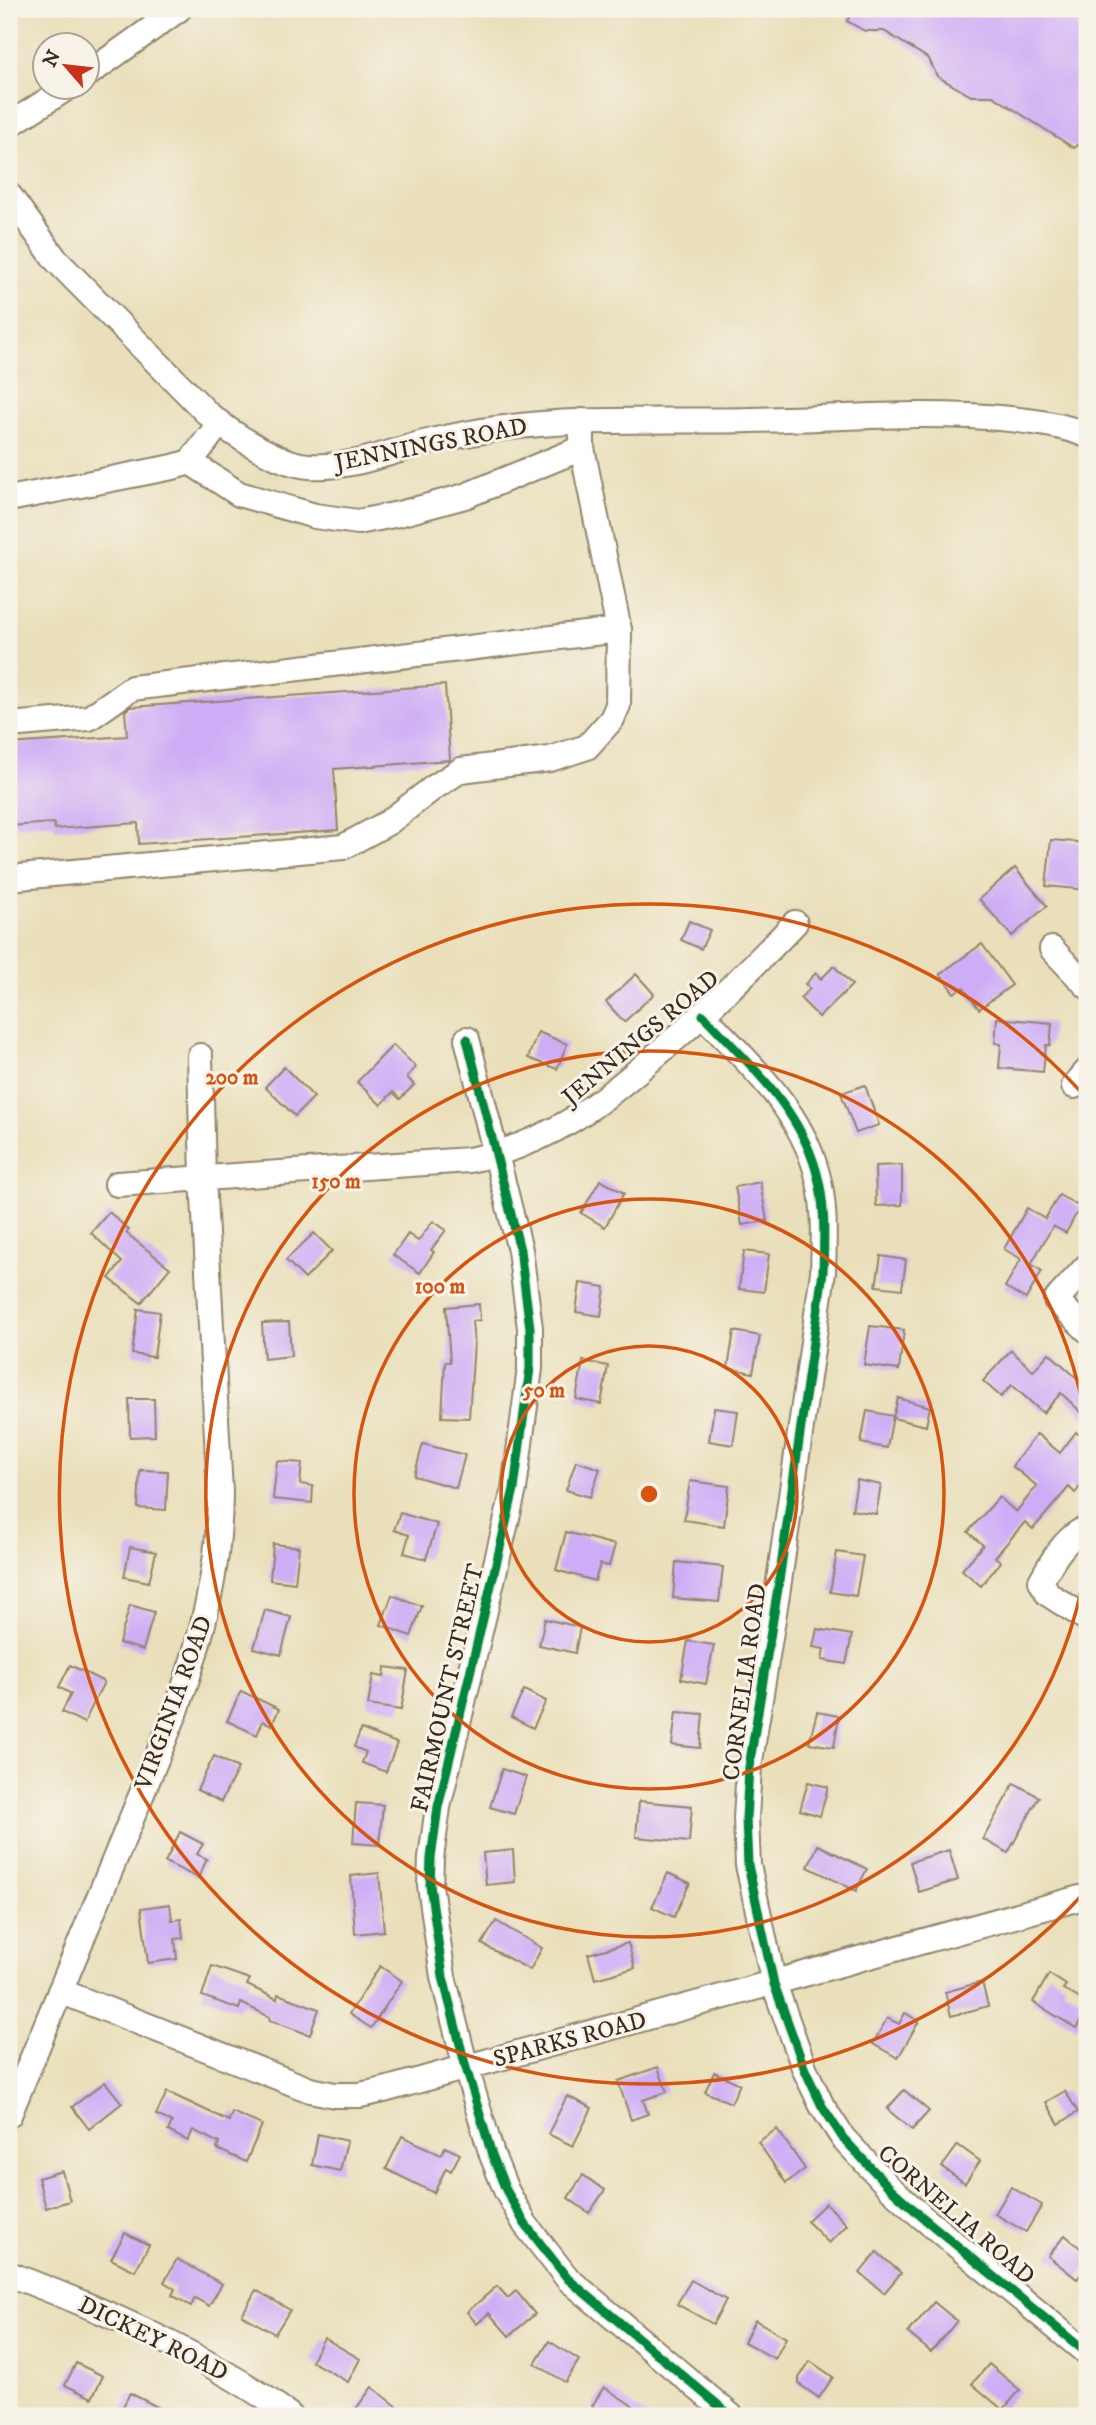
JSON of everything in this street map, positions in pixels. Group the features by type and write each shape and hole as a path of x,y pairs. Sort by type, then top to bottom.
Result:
{"street":[{"path":"102,64 178,9"},
{"path":"9,125 45,102"},
{"name":"JENNINGS ROAD","path":"9,195 56,260 220,423 271,454 305,466 343,466 429,442 494,429 582,421 751,420 890,415 983,416 1069,427 1087,435"},
{"path":"9,878 343,847 389,822 461,770 550,758 587,747 612,719 618,705 619,630 582,448 582,421"},
{"path":"9,499 190,462 220,423"},
{"path":"190,462 239,494 315,516 358,522 465,496 582,448"},
{"path":"9,725 89,718 132,688 619,630"},
{"name":"JENNINGS ROAD","path":"117,1184 469,1160 496,1155 535,1141 597,1104 703,1015 795,923"},
{"path":"1052,949 1087,986"},
{"name":"CORNELIA ROAD","path":"703,1015 779,1097 799,1128 817,1172 824,1227 823,1272 778,1588 749,1767 746,1818 748,1864 774,1984 805,2070 822,2106 843,2138 904,2201 1087,2353"},
{"name":"FAIRMOUNT STREET","path":"467,1040 520,1250 530,1328 530,1368 514,1489 438,1807 430,1885 443,1977 492,2155 506,2190 525,2224 568,2278 731,2416"},
{"name":"VIRGINIA ROAD","path":"9,2115 176,1711 196,1655 211,1596 220,1525 220,1492 203,1178 200,1056"},
{"path":"1087,1266 1056,1300 1087,1330"},
{"path":"1087,1534 1081,1531 1072,1536 1050,1564 1041,1581 1048,1594 1087,1618 1087,1641"},
{"name":"SPARKS ROAD","path":"60,1991 287,2082 335,2095 360,2095 774,1984 1087,1896"},
{"name":"DICKEY ROAD","path":"9,2274 97,2308 193,2355 244,2384 290,2416"}],"building":[{"path":"854,9 1087,9 1087,139 1074,148 993,96 971,96 937,76 929,59 884,31 865,31 847,21"},
{"path":"445,685 450,760 334,769 338,830 139,844 138,823 55,829 54,823 9,826 9,744 127,736 125,711 130,707"},
{"path":"1051,840 1087,843 1087,890 1046,886"},
{"path":"1015,868 1047,906 1012,936 979,899"},
{"path":"689,921 710,930 701,949 681,940"},
{"path":"982,944 1012,985 979,1009 963,987 954,993 940,974"},
{"path":"834,966 852,985 819,1017 800,998 810,989 805,984 816,973 821,979"},
{"path":"636,974 654,994 624,1022 606,1002"},
{"path":"997,1018 1052,1023 1043,1072 999,1068 1001,1044 995,1043"},
{"path":"538,1032 567,1044 557,1069 528,1058"},
{"path":"393,1045 416,1067 407,1077 414,1085 400,1099 393,1092 381,1105 357,1082"},
{"path":"284,1067 314,1097 295,1116 265,1087"},
{"path":"865,1085 879,1125 856,1133 841,1093"},
{"path":"902,1165 902,1205 876,1206 875,1166"},
{"path":"600,1180 624,1193 605,1227 581,1213"},
{"path":"760,1182 767,1221 742,1225 735,1187"},
{"path":"1059,1195 1080,1207 1066,1233 1053,1226 1031,1264 1042,1271 1026,1299 1005,1287 1021,1259 1004,1249 1027,1208 1045,1219"},
{"path":"109,1212 129,1230 126,1233 170,1268 141,1303 109,1278 122,1262 91,1233"},
{"path":"433,1221 446,1230 431,1250 434,1252 420,1273 393,1255 408,1234 418,1241"},
{"path":"314,1233 332,1251 305,1279 286,1260"},
{"path":"744,1251 769,1254 764,1292 739,1289"},
{"path":"881,1256 906,1260 902,1289 876,1286"},
{"path":"580,1283 605,1287 601,1316 576,1312"},
{"path":"479,1304 480,1320 472,1321 474,1343 469,1418 442,1417 445,1362 450,1362 446,1307"},
{"path":"138,1309 160,1312 154,1357 132,1354"},
{"path":"289,1322 291,1356 264,1359 262,1323"},
{"path":"870,1326 904,1330 899,1370 864,1365"},
{"path":"734,1331 760,1336 753,1373 728,1368"},
{"path":"1011,1350 1033,1371 1049,1353 1087,1387 1087,1418 1061,1393 1043,1413 1012,1385 1001,1397 983,1381"},
{"path":"583,1361 608,1366 601,1404 576,1399"},
{"path":"898,1398 930,1407 926,1426 893,1418"},
{"path":"129,1399 154,1399 155,1436 130,1437"},
{"path":"714,1408 738,1411 733,1445 709,1441"},
{"path":"867,1411 893,1416 887,1448 861,1443"},
{"path":"1076,1432 1087,1441 1087,1478 1075,1493 1069,1487 1033,1529 1025,1522 995,1557 1001,1562 981,1586 962,1570 983,1545 968,1532 999,1497 1016,1512 1037,1486 1012,1466 1037,1434 1060,1453"},
{"path":"423,1444 465,1455 456,1488 414,1476"},
{"path":"277,1461 302,1463 300,1484 313,1486 312,1503 273,1499"},
{"path":"576,1461 600,1469 590,1497 566,1490"},
{"path":"140,1470 168,1471 166,1510 138,1508"},
{"path":"857,1480 881,1485 876,1514 852,1510"},
{"path":"690,1481 729,1486 724,1526 684,1520"},
{"path":"400,1513 437,1524 426,1559 404,1553 409,1535 394,1530"},
{"path":"566,1532 615,1545 609,1566 600,1564 595,1581 556,1570"},
{"path":"273,1544 299,1547 295,1583 270,1580"},
{"path":"130,1547 156,1552 149,1582 124,1577"},
{"path":"837,1552 863,1556 856,1596 830,1592"},
{"path":"676,1562 723,1567 719,1602 673,1598"},
{"path":"392,1595 422,1606 411,1636 381,1625"},
{"path":"130,1605 154,1612 143,1650 119,1643"},
{"path":"265,1610 291,1617 281,1655 254,1648"},
{"path":"545,1619 580,1627 575,1653 539,1645"},
{"path":"817,1629 852,1635 846,1664 822,1660 824,1649 813,1647"},
{"path":"688,1641 714,1645 706,1684 681,1679"},
{"path":"70,1665 104,1682 84,1723 62,1712 71,1694 59,1687"},
{"path":"385,1667 408,1670 401,1710 368,1705 373,1675 384,1677"},
{"path":"524,1690 546,1701 533,1728 511,1717"},
{"path":"241,1691 279,1709 272,1725 263,1721 257,1735 227,1721"},
{"path":"676,1712 703,1714 700,1748 672,1745"},
{"path":"817,1712 839,1716 834,1747 809,1743"},
{"path":"361,1729 397,1743 386,1772 362,1763 366,1752 354,1747"},
{"path":"214,1756 238,1768 221,1802 197,1790"},
{"path":"502,1769 526,1777 514,1814 490,1807"},
{"path":"808,1782 828,1787 820,1816 800,1810"},
{"path":"1014,1783 1039,1797 1008,1853 983,1839"},
{"path":"639,1801 692,1806 689,1842 636,1837"},
{"path":"356,1803 383,1805 379,1845 353,1843"},
{"path":"180,1832 203,1844 197,1854 207,1859 198,1878 165,1862"},
{"path":"818,1845 867,1869 856,1891 808,1867"},
{"path":"513,1850 515,1882 486,1885 483,1853"},
{"path":"949,1850 958,1880 919,1892 910,1862"},
{"path":"379,1873 384,1931 355,1934 351,1876"},
{"path":"668,1873 690,1883 674,1917 652,1907"},
{"path":"170,1904 172,1920 181,1919 183,1938 175,1939 177,1959 148,1963 141,1908"},
{"path":"496,1921 542,1948 530,1970 482,1944"},
{"path":"628,1943 635,1968 595,1979 588,1954"},
{"path":"212,1966 250,1979 247,1985 277,1999 278,1994 319,2009 310,2035 269,2020 270,2017 241,2003 239,2009 202,1996"},
{"path":"380,1966 402,1981 371,2028 349,2014"},
{"path":"1049,1974 1066,1985 1063,1989 1087,2003 1087,2009 1076,2028 1033,2002"},
{"path":"982,1982 988,2006 951,2016 945,1992"},
{"path":"905,2013 919,2021 898,2058 873,2044 887,2018 899,2024"},
{"path":"658,2067 667,2092 643,2100 648,2114 631,2120 618,2081"},
{"path":"714,2072 740,2084 731,2103 705,2092"},
{"path":"105,2082 122,2103 89,2129 72,2107"},
{"path":"904,2090 929,2111 912,2130 887,2109"},
{"path":"1065,2091 1078,2112 1059,2124 1046,2102"},
{"path":"167,2092 229,2121 232,2112 262,2125 246,2162 217,2149 219,2143 193,2130 188,2141 168,2131 172,2122 156,2115"},
{"path":"567,2096 592,2108 573,2146 548,2134"},
{"path":"777,2129 805,2169 786,2183 758,2142"},
{"path":"318,2134 347,2141 340,2171 312,2165"},
{"path":"402,2136 441,2155 445,2147 460,2154 451,2171 446,2168 434,2193 386,2169"},
{"path":"958,2145 980,2161 965,2183 942,2167"},
{"path":"62,2171 70,2201 46,2208 38,2178"},
{"path":"583,2175 605,2190 589,2213 568,2198"},
{"path":"1011,2187 1042,2205 1026,2232 995,2214"},
{"path":"826,2203 847,2225 829,2243 807,2221"},
{"path":"125,2233 149,2245 135,2271 111,2259"},
{"path":"1065,2235 1087,2254 1087,2267 1077,2279 1048,2256"},
{"path":"877,2252 901,2273 884,2293 860,2273"},
{"path":"177,2259 222,2284 209,2306 195,2298 191,2306 172,2295 175,2289 164,2282"},
{"path":"691,2280 726,2300 713,2324 677,2304"},
{"path":"497,2286 508,2298 516,2291 535,2314 509,2336 489,2313 477,2324 467,2312"},
{"path":"256,2290 290,2310 275,2334 242,2315"},
{"path":"934,2302 957,2321 931,2352 908,2333"},
{"path":"755,2320 786,2338 775,2359 744,2342"},
{"path":"324,2338 360,2359 348,2382 311,2361"},
{"path":"549,2341 579,2360 565,2382 535,2364"},
{"path":"810,2361 833,2377 819,2398 799,2384 799,2378"},
{"path":"76,2363 103,2376 92,2398 65,2385"},
{"path":"989,2364 1020,2390 1003,2410 972,2384"},
{"path":"372,2387 410,2416 366,2416 356,2409"},
{"path":"604,2387 648,2416 607,2416 592,2406"},
{"path":"130,2393 175,2416 118,2416"}],"cycle path":[{"path":"703,1015 769,1086 797,1125 816,1170 823,1208 823,1272 778,1588 749,1767 746,1818 748,1865 774,1984 805,2070 822,2106 843,2138 888,2186 921,2216 1087,2353"},
{"path":"467,1039 520,1250 530,1328 530,1368 514,1489 438,1807 430,1885 443,1977 492,2155 506,2190 525,2224 568,2279 731,2416"}]}
